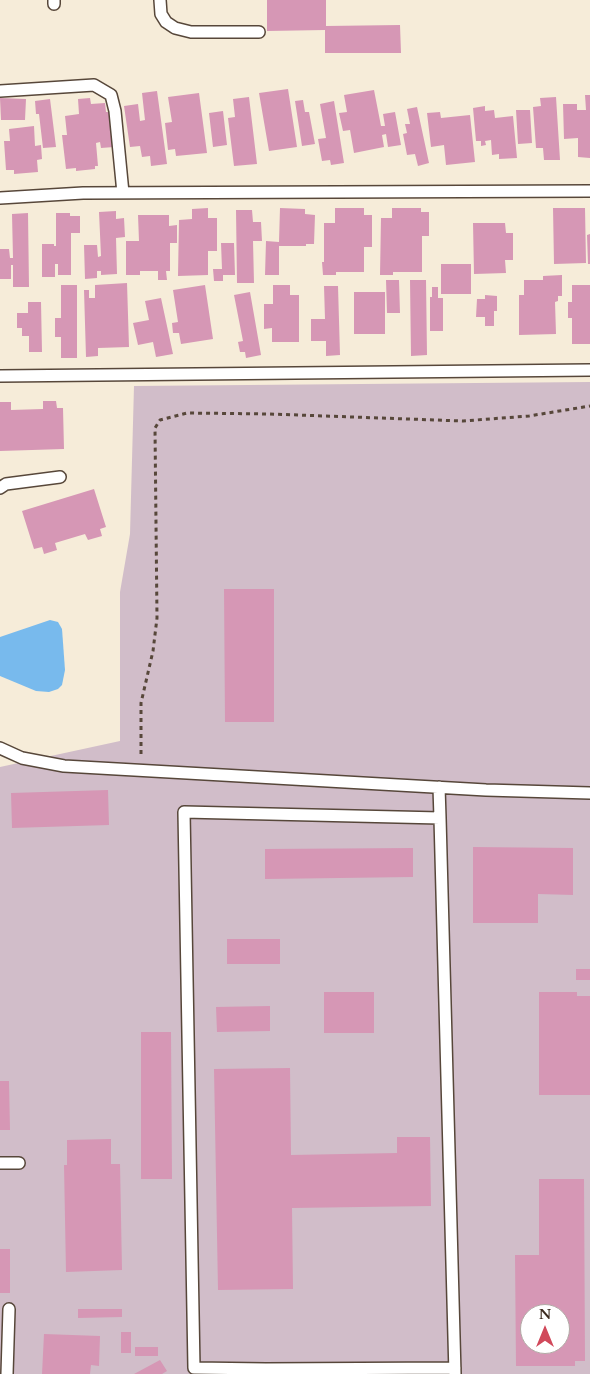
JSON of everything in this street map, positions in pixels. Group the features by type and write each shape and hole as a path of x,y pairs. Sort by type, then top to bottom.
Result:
{"lane":[{"path":"160,0 161,14 166,22 175,28 191,32 259,32"},
{"path":"0,91 94,86 111,95 115,111 123,192"},
{"path":"0,198 83,192 590,191"},
{"path":"0,376 590,370"},
{"path":"0,488 6,484 60,477"},
{"path":"0,748 22,758 64,766 439,787 590,793"},
{"path":"439,787 440,818 455,1371 266,1372 194,1368 184,812 440,818"},
{"path":"0,1163 20,1163"},
{"path":"7,1374 9,1309"}],"path":[{"path":"141,770 142,702 153,651 156,618 155,428 160,420 187,413 463,421 529,416 590,406"}],"shaded area":[{"path":"590,382 590,1374 0,1374 0,767 120,741 120,592 130,534 134,386"}],"water":[{"path":"50,620 58,622 62,629 65,670 62,685 58,689 49,692 36,691 0,676 0,637"}],"building":[{"path":"267,0 326,0 326,26 400,25 401,53 325,53 325,30 267,31"},
{"path":"288,89 297,147 269,151 259,93"},
{"path":"374,90 381,126 385,126 383,114 395,112 401,145 388,147 386,134 382,135 384,147 354,153 350,130 343,131 339,113 347,112 344,95"},
{"path":"157,91 167,164 151,166 150,156 142,157 140,146 130,147 124,106 138,104 140,121 145,120 142,93"},
{"path":"199,93 207,153 176,156 175,149 168,150 165,123 172,122 168,97"},
{"path":"585,95 590,95 590,158 578,157 578,138 564,139 563,104 577,104 577,110 586,110"},
{"path":"249,97 257,164 234,166 228,118 235,117 233,99"},
{"path":"556,97 560,160 544,160 543,148 536,148 533,107 541,106 540,98"},
{"path":"0,98 26,99 25,120 1,120"},
{"path":"90,98 91,104 105,103 106,112 110,112 114,147 101,148 100,142 96,143 98,166 95,166 95,169 76,171 76,168 66,169 62,135 67,135 65,116 79,114 78,99"},
{"path":"50,99 56,147 43,148 39,114 36,114 35,101"},
{"path":"303,100 305,112 309,112 315,144 302,146 295,101"},
{"path":"334,101 344,163 331,165 330,160 322,161 318,139 326,138 320,104"},
{"path":"485,106 485,111 494,110 495,118 513,116 517,158 499,159 499,154 492,155 491,140 485,141 486,145 481,146 481,141 476,141 473,108"},
{"path":"417,107 429,163 418,166 415,154 407,155 403,134 407,133 405,124 410,124 407,109"},
{"path":"516,110 530,110 532,143 518,144"},
{"path":"223,111 227,145 213,147 209,113"},
{"path":"440,112 441,118 470,115 475,162 446,165 444,145 431,147 427,113"},
{"path":"34,126 35,146 41,145 42,159 37,160 38,172 14,174 14,170 6,170 4,141 10,141 9,129"},
{"path":"208,208 208,218 217,218 217,251 208,251 208,275 178,276 179,220 192,219 192,209"},
{"path":"280,208 305,209 305,214 315,215 314,244 306,244 306,246 279,246 279,275 265,275 266,241 279,242"},
{"path":"335,208 364,208 364,215 372,215 372,247 364,247 364,272 336,272 336,275 323,275 324,223 335,223"},
{"path":"392,208 421,208 421,212 429,212 429,236 422,236 422,272 393,272 393,275 380,275 381,218 392,218"},
{"path":"553,208 585,208 586,263 554,264"},
{"path":"236,210 252,210 253,222 261,222 262,241 253,241 254,283 237,283"},
{"path":"116,211 116,219 124,218 125,237 116,238 117,274 101,275 101,271 97,271 97,278 85,279 84,245 97,245 98,257 101,256 99,212"},
{"path":"28,213 29,287 13,287 13,265 11,265 11,279 0,279 0,249 9,249 10,258 13,258 12,214"},
{"path":"56,213 70,213 70,216 80,216 80,233 71,233 71,275 58,275 58,264 55,264 55,277 42,277 42,244 54,244 56,246"},
{"path":"138,215 169,215 169,226 177,225 177,243 170,243 170,271 166,271 167,280 158,280 158,271 140,271 140,275 126,275 126,241 139,241"},
{"path":"473,223 505,223 506,233 513,233 513,260 505,260 506,273 474,274"},
{"path":"590,234 590,264 588,264 587,235"},
{"path":"221,243 234,243 235,275 223,275 223,281 214,281 213,269 222,269"},
{"path":"441,264 471,264 471,294 441,294"},
{"path":"562,275 562,296 558,296 558,301 555,302 556,334 519,335 519,295 524,295 524,280 543,280 543,276"},
{"path":"386,280 399,280 400,313 387,313"},
{"path":"410,280 426,280 427,355 411,356"},
{"path":"127,283 129,347 98,348 98,356 86,357 84,290 89,290 89,298 95,298 95,285"},
{"path":"61,285 77,285 77,358 61,358 61,337 55,337 55,318 61,318"},
{"path":"205,285 213,339 181,344 179,333 173,333 172,323 178,322 173,290"},
{"path":"273,285 290,285 290,295 299,295 299,342 272,342 272,328 264,329 264,304 273,304"},
{"path":"572,285 590,285 590,344 572,344 572,318 568,318 568,302 572,302"},
{"path":"324,286 338,286 340,355 326,356 326,341 311,341 311,319 325,319"},
{"path":"432,287 438,287 438,298 443,298 443,331 430,331 430,297 432,297"},
{"path":"250,292 261,355 246,358 245,352 240,352 238,342 243,341 234,295"},
{"path":"354,292 385,292 385,334 354,334"},
{"path":"485,295 497,296 494,326 485,326 485,317 476,317 477,299 485,299"},
{"path":"161,298 173,354 156,357 153,342 138,345 133,323 149,320 145,301"},
{"path":"28,302 41,302 42,352 29,352 29,336 22,336 22,328 17,328 17,313 28,313"},
{"path":"43,401 56,401 57,408 63,408 64,449 0,451 0,402 11,402 11,410 43,409"},
{"path":"94,489 106,527 100,529 102,536 88,540 85,534 55,543 57,550 44,554 42,547 34,549 22,511"},
{"path":"224,589 274,589 274,722 225,722"},
{"path":"108,790 109,825 12,828 11,793"},
{"path":"473,847 573,848 573,895 538,894 538,923 473,923"},
{"path":"413,848 413,877 265,879 265,849"},
{"path":"227,939 280,939 280,964 227,964"},
{"path":"576,969 590,969 590,980 576,980"},
{"path":"324,992 374,992 374,1033 324,1033"},
{"path":"539,992 577,992 577,996 590,996 590,1095 539,1095"},
{"path":"270,1006 270,1031 217,1032 216,1007"},
{"path":"141,1032 171,1032 172,1179 141,1179"},
{"path":"290,1068 291,1155 397,1153 397,1137 430,1137 431,1206 292,1208 293,1289 218,1290 214,1069"},
{"path":"0,1081 9,1081 10,1130 0,1130"},
{"path":"111,1139 111,1164 120,1164 122,1270 66,1272 64,1165 67,1165 67,1140"},
{"path":"539,1179 584,1179 585,1361 575,1361 575,1366 516,1366 515,1255 539,1255"},
{"path":"0,1249 10,1249 10,1293 0,1293"},
{"path":"78,1309 122,1309 122,1317 78,1318"},
{"path":"121,1332 131,1332 131,1353 121,1353"},
{"path":"44,1334 100,1336 99,1366 91,1365 90,1374 42,1374"},
{"path":"135,1347 158,1347 158,1356 135,1356"},
{"path":"160,1360 167,1371 162,1374 134,1374"}]}
